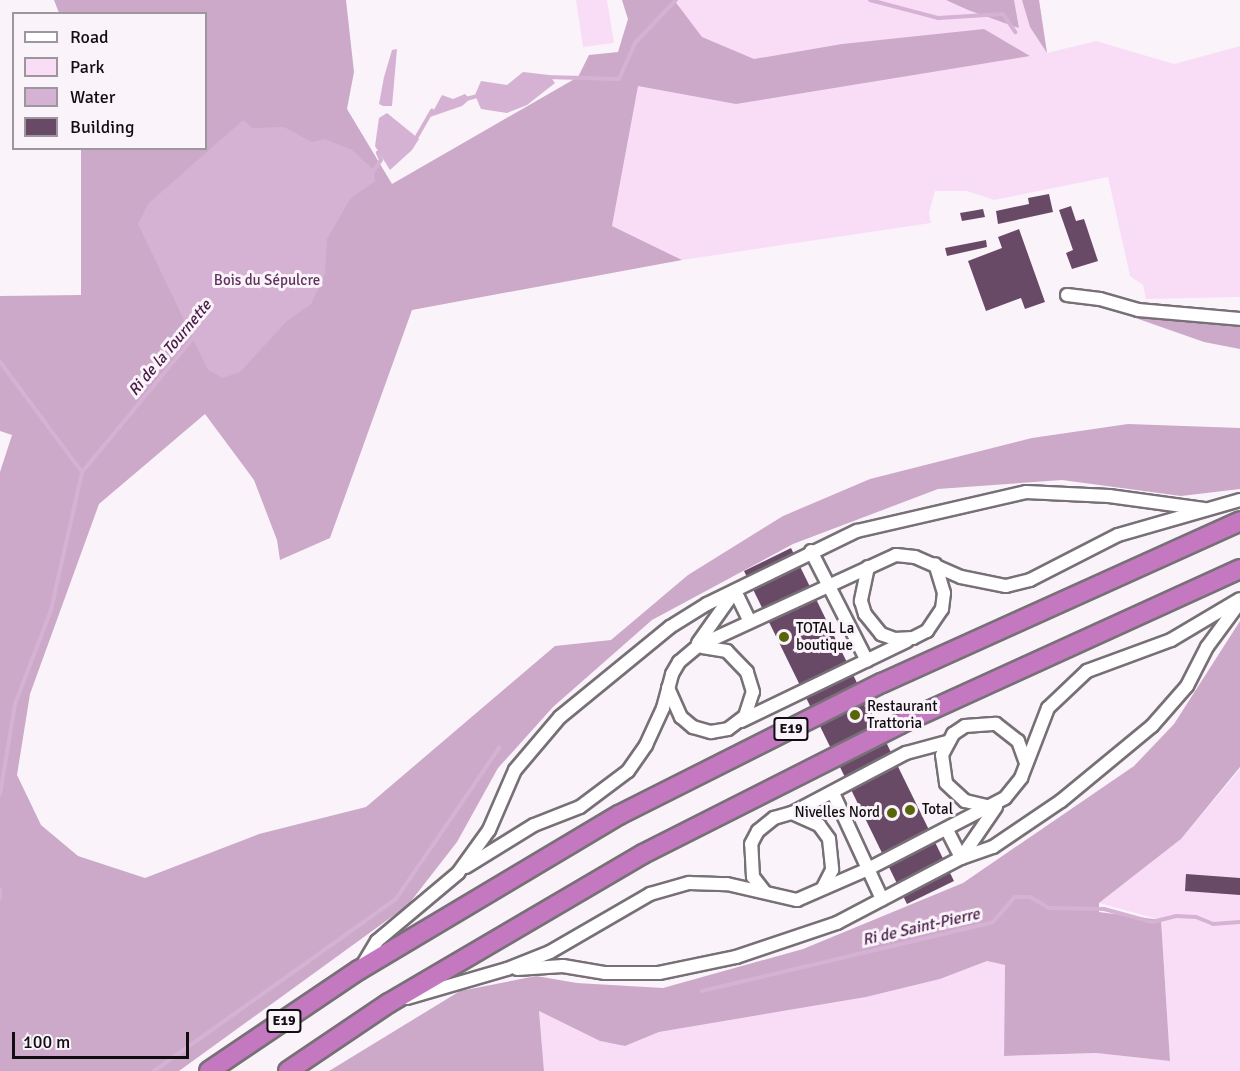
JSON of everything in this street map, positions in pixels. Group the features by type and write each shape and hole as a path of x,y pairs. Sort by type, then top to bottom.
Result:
{"highway":[{"name":"E19","path":"209,1071 360,970 619,815 882,683 1240,521"},
{"path":"288,1071 389,1004 653,849 900,724 1240,569"}],"street":[{"path":"1067,295 1100,299 1138,310 1240,319"},
{"path":"458,873 489,830 514,771 560,717 670,627 706,604 811,551 857,531 1026,492 1109,496 1204,509"},
{"path":"694,649 896,555 935,564 961,577 1006,586 1030,580 1118,535 1240,500"},
{"path":"811,551 867,661"},
{"path":"668,687 681,717 693,728 711,732 740,721 927,631 942,609 944,593 935,564"},
{"path":"868,567 861,601 865,614 881,633 895,639 913,638"},
{"path":"735,591 750,622"},
{"path":"360,970 377,941 458,873 515,836 606,791 628,771 646,746 663,708 668,687 679,662 709,632 735,591"},
{"path":"507,969 564,966 605,973 659,973 736,957 820,929 961,858 993,847 1016,832 1152,726 1186,686 1206,647 1240,601"},
{"path":"961,858 988,816 1016,788 1048,708 1087,671 1171,640 1240,601"},
{"path":"694,649 727,651 747,672 753,692 750,706 740,721"},
{"path":"764,891 753,877 751,844 758,831 774,818 792,813 906,753 947,742 965,726 996,724 1018,741 1026,763"},
{"path":"947,742 941,765 946,783 965,801 991,807"},
{"path":"832,793 882,899"},
{"path":"389,1004 507,969 550,952 650,894 689,883 726,884 797,900 868,869 1005,798"},
{"path":"792,813 819,825 829,839 832,870 822,889"},
{"path":"947,830 961,858"}],"green space":[{"name":"Bois du Sépulcre","path":"54,0 346,0 354,72 347,109 392,184 578,77 589,55 618,52 628,19 622,0 674,0 702,37 754,59 842,44 984,29 1030,56 736,104 638,86 612,226 682,260 412,310 330,538 280,560 277,540 254,480 205,414 99,504 30,694 17,775 41,825 78,856 145,878 259,834 366,807 555,646 611,640 688,575 783,516 870,479 1032,438 1128,424 1240,428 1240,489 1181,496 1062,480 938,489 793,544 652,620 553,707 498,768 457,842 408,905 179,1071 0,1071 0,472 12,435 0,431 0,296 81,295 81,150 207,150 207,12 59,12"},
{"path":"576,0 607,0 614,43 583,47"},
{"path":"622,0 1039,0 1047,53 1096,41 1174,64 1240,46 1240,297 1146,299 1143,285 1130,276 1108,177 994,200 967,191 935,191 929,213 931,223 682,260 612,226 637,85 635,43"},
{"path":"946,0 1014,0 1019,28 968,10"},
{"path":"1022,0 1039,0 1047,53 1030,27"},
{"path":"1127,315 1240,325 1240,349 1204,342"},
{"path":"1240,621 1240,767 1181,839 1099,903 1099,912 1161,920 1170,1061 1096,1053 1004,1056 1005,965 987,961 940,979 866,997 659,1032 625,1046 600,1041 539,1011 544,1071 329,1071 460,991 536,976 577,983 663,988 803,949 963,883 1134,766 1174,724"},
{"path":"1240,769 1240,1071 544,1071 539,1011 600,1041 625,1046 659,1032 866,997 940,979 987,961 1005,965 1004,1056 1096,1053 1170,1061 1161,920 1099,903 1181,839"}],"water":[{"path":"397,49 392,106 383,106 379,104 384,77 392,50"},
{"path":"523,72 549,75 555,83 527,105 507,113 481,109 475,95 481,81 507,85"},
{"path":"465,94 470,99 462,106 430,117 442,95 453,99"},
{"path":"387,113 419,139 412,150 390,170 375,146 379,118"},
{"path":"243,120 252,128 284,127 312,142 325,139 352,150 374,170 375,181 350,199 327,239 325,274 311,304 287,321 240,372 223,378 208,370 138,224 148,204"}],"building":[{"path":"1049,194 1053,212 998,224 996,211 1029,204 1028,198"},
{"path":"1071,206 1076,221 1084,219 1098,261 1072,269 1066,253 1073,250 1059,210"},
{"path":"983,209 985,217 962,221 960,213"},
{"path":"1019,229 1045,302 1025,309 1021,298 986,311 968,261 1002,248 998,237"},
{"path":"986,240 987,247 947,256 945,248"},
{"path":"791,548 954,881 907,904 744,571"},
{"path":"1186,874 1240,878 1240,895 1185,891"}],"waterway":[{"name":"Ri de la Tournette","path":"545,77 619,79 635,43 676,0"},
{"name":"Ri de la Tournette","path":"870,0 938,18 1003,14 1015,32"},
{"name":"Ri de la Tournette","path":"466,99 481,95"},
{"name":"Ri de la Tournette","path":"415,140 432,111"},
{"name":"Ri de la Tournette","path":"369,171 374,170 381,160 378,153 382,152"},
{"name":"Ri de la Tournette","path":"0,794 15,704 51,610 82,472 195,336"},
{"path":"0,362 82,472"},
{"path":"154,1071 396,899 499,748"},
{"name":"Ri de la Tournette","path":"0,889 0,898"},
{"name":"Ri de Saint-Pierre","path":"702,991 993,922 1015,897 1030,897 1049,908 1104,909 1152,922 1176,916 1196,917 1213,924 1240,922"}],"place":[{"name":"TOTAL La boutique","path":"784,637"},
{"name":"Restaurant Trattoria","path":"855,715"},
{"name":"Total","path":"910,810"},
{"name":"Nivelles Nord","path":"892,813"}]}
